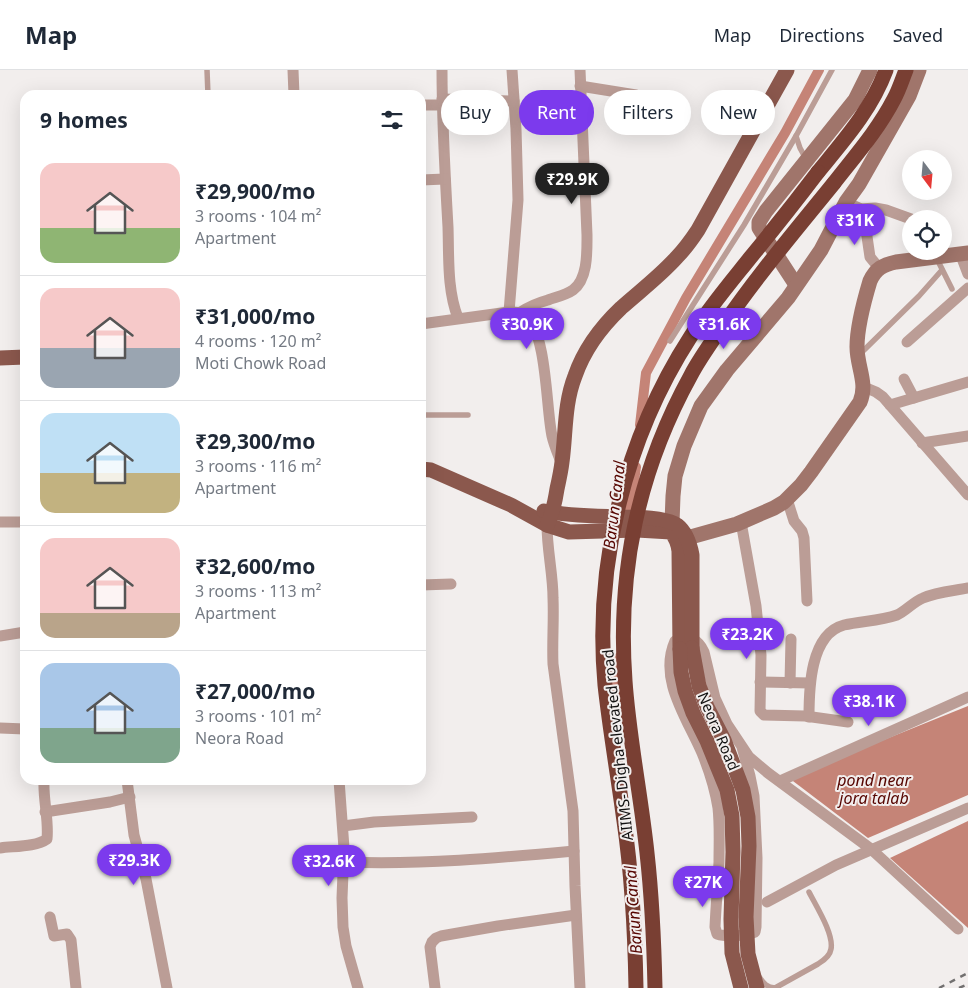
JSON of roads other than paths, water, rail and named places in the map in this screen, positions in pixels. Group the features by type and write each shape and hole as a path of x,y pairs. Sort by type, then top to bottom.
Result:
{"highway":[{"name":"AIIMS- Digha elevated road","path":"636,988 634,926 628,855 605,684 606,576 621,496 631,462 656,397 691,335 734,278 862,118 880,86 886,70"},
{"name":"AIIMS- Digha elevated road","path":"655,988 653,925 647,853 625,682 623,645 625,582 640,499 661,438 675,405 708,346 748,290 876,130 895,98 906,70"}],"main road":[{"path":"683,541 677,525 655,518 639,524 569,532 556,517 566,409 575,376 596,337 622,308 688,245 787,70"},
{"path":"0,351 20,350"},
{"path":"0,358 20,357"},
{"path":"426,467 511,505 556,517 639,524 671,532 683,541"},
{"name":"Neora Road","path":"683,541 679,551 686,644 707,707 724,740 743,790 748,817 747,973 757,988"}],"street":[{"path":"293,70 294,90"},
{"path":"442,70 442,90"},
{"path":"512,70 518,200 514,312"},
{"path":"426,323 514,312 561,296 578,285 584,272 587,248 580,70"},
{"path":"796,285 759,228 759,222 855,100 870,70"},
{"path":"672,523 672,496 675,476 684,446 701,406 726,370 788,298 820,250 846,202 909,96 918,70"},
{"path":"580,86 605,90"},
{"path":"509,101 514,101"},
{"path":"426,104 441,102"},
{"path":"443,135 452,296 458,318"},
{"path":"426,180 445,179"},
{"path":"846,202 861,209 875,208 902,216"},
{"path":"861,209 870,257 878,268"},
{"path":"683,541 741,522 774,508 787,499 801,485 819,462 863,395 864,387 858,357 858,334 870,281 878,268 896,262 939,264 964,253 968,274"},
{"path":"907,342 968,288"},
{"path":"514,312 526,316 535,329 539,340 552,437 562,462"},
{"path":"904,379 914,398"},
{"path":"890,405 968,382"},
{"path":"864,387 876,392 890,405 968,494"},
{"path":"922,443 968,436"},
{"path":"787,499 794,522 802,530 804,538 807,601"},
{"path":"556,517 547,539 553,597 553,664 573,812 580,988"},
{"path":"0,522 20,522"},
{"path":"741,522 756,606 760,655 760,707 762,713 768,715 809,716 848,722"},
{"path":"426,585 451,584"},
{"path":"809,716 810,683 816,656 825,638 836,628 897,614 924,597 968,588"},
{"path":"0,636 20,633"},
{"path":"790,683 791,640"},
{"path":"742,747 754,796 757,858 755,936 751,934 722,936 717,934 715,927 720,833 718,808 713,784 702,754 675,696 671,680 672,650 675,641 686,644 698,641 704,652 715,698 727,724 749,756 758,765 871,849 958,929"},
{"path":"760,682 810,683"},
{"path":"780,781 968,697"},
{"path":"0,728 20,729"},
{"path":"0,848 34,844 47,839 44,785"},
{"path":"128,785 134,835 146,879 167,988"},
{"path":"339,785 344,862 343,927 346,946 358,988"},
{"path":"45,812 130,797"},
{"path":"767,902 836,865 968,808"},
{"path":"343,826 472,817"},
{"path":"344,862 372,863 452,860 574,851"},
{"path":"435,988 430,947 436,938 464,931 576,915"},
{"path":"50,917 54,936 67,934 71,940 76,988"}],"lane":[{"path":"208,70 208,90"},
{"path":"670,341 744,225 832,70"},
{"path":"796,136 807,161"},
{"path":"939,264 952,289"},
{"path":"858,357 919,296 939,264"},
{"path":"426,415 468,415"},
{"path":"747,973 760,978 769,987 775,988 825,960 831,949 828,931 809,892"}],"water":[{"name":"pond near jora talab","path":"968,706 968,795 868,838 789,778"},
{"path":"968,821 968,928 890,858"}],"waterway":[{"name":"Barun Canal","path":"640,425 646,373 686,298 785,133 819,70"},
{"name":"Barun Canal","path":"628,522 636,467"},
{"name":"Barun Canal","path":"618,658 617,685 621,711"}],"railway":[{"path":"939,988 968,973"},
{"path":"959,988 968,984"}]}
